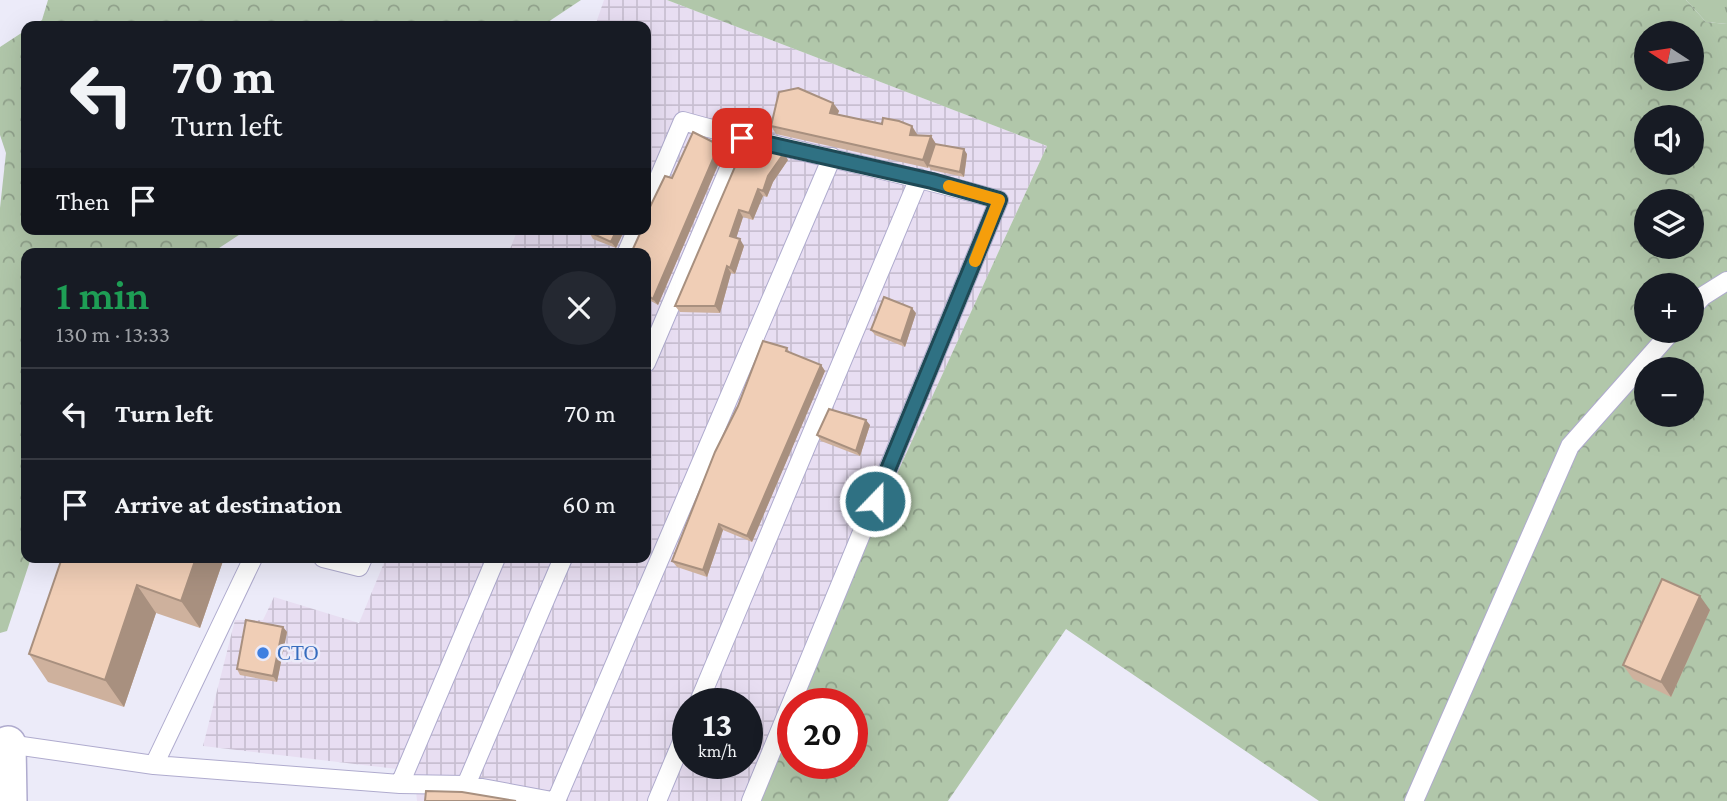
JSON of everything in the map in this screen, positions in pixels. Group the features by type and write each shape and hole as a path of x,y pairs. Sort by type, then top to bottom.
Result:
{"street":[{"path":"8,744 9,801"}],"lane":[{"path":"651,196 683,121 742,138 832,157 999,200 751,801"},
{"path":"651,351 742,138"},
{"path":"8,744 153,765 400,784 466,785 554,801 832,157"},
{"path":"705,688 919,178"},
{"path":"1704,295 1727,281"},
{"path":"1414,801 1570,446 1661,343"},
{"path":"153,765 251,563"},
{"path":"343,563 359,567 361,563"},
{"path":"400,784 494,563"},
{"path":"466,785 560,563"},
{"path":"657,801 672,765"}],"shaded area":[{"path":"604,0 667,0 1047,146 799,688 777,688 777,736 763,766 763,688 672,688 672,779 757,779 747,801 417,801 414,771 203,746 235,620 263,620 274,597 359,623 384,563 651,563 651,248 510,248 516,235 651,235 651,21 597,21"}],"green space":[{"path":"48,0 581,0 550,21 42,20"},
{"path":"667,0 1686,0 1706,22 1727,24 1727,801 1319,801 1066,629 948,801 747,801 757,779 763,779 763,766 777,736 777,779 868,779 868,688 799,688 1047,146"},
{"path":"1686,0 1727,0 1727,24 1706,22"},
{"path":"21,33 21,235 239,235 219,248 21,248 21,563 29,563 7,631 0,633 0,208 6,153 0,135 0,47"}],"building":[{"path":"798,88 833,103 830,113 882,124 883,118 899,121 912,126 910,135 931,136 923,160 771,126 779,92"},
{"path":"693,132 719,145 653,299 651,248 633,248 639,235 651,235 651,205 665,176 672,178"},
{"path":"935,144 964,149 960,172 928,165"},
{"path":"753,147 765,153 766,149 784,153 768,176 763,191 758,189 749,213 739,210 730,236 740,239 730,268 727,266 715,306 675,306 740,155 746,158"},
{"path":"596,235 614,235 611,242"},
{"path":"884,297 912,308 901,341 871,330"},
{"path":"763,341 787,348 786,351 821,365 747,536 719,524 703,570 672,561 715,452 738,406"},
{"path":"829,409 866,420 856,451 817,435"},
{"path":"60,563 194,563 181,601 137,585 105,680 29,654"},
{"path":"1662,579 1700,596 1661,682 1623,665"},
{"name":"СТО","path":"246,620 283,627 273,676 237,669"},
{"path":"426,791 462,792 516,801 425,801"}],"slow traffic":[{"path":"949,186 999,200 975,261"}],"place":[{"name":"СТО","path":"263,653"}],"route":[{"path":"742,138 932,181 999,200 875,501"}]}
